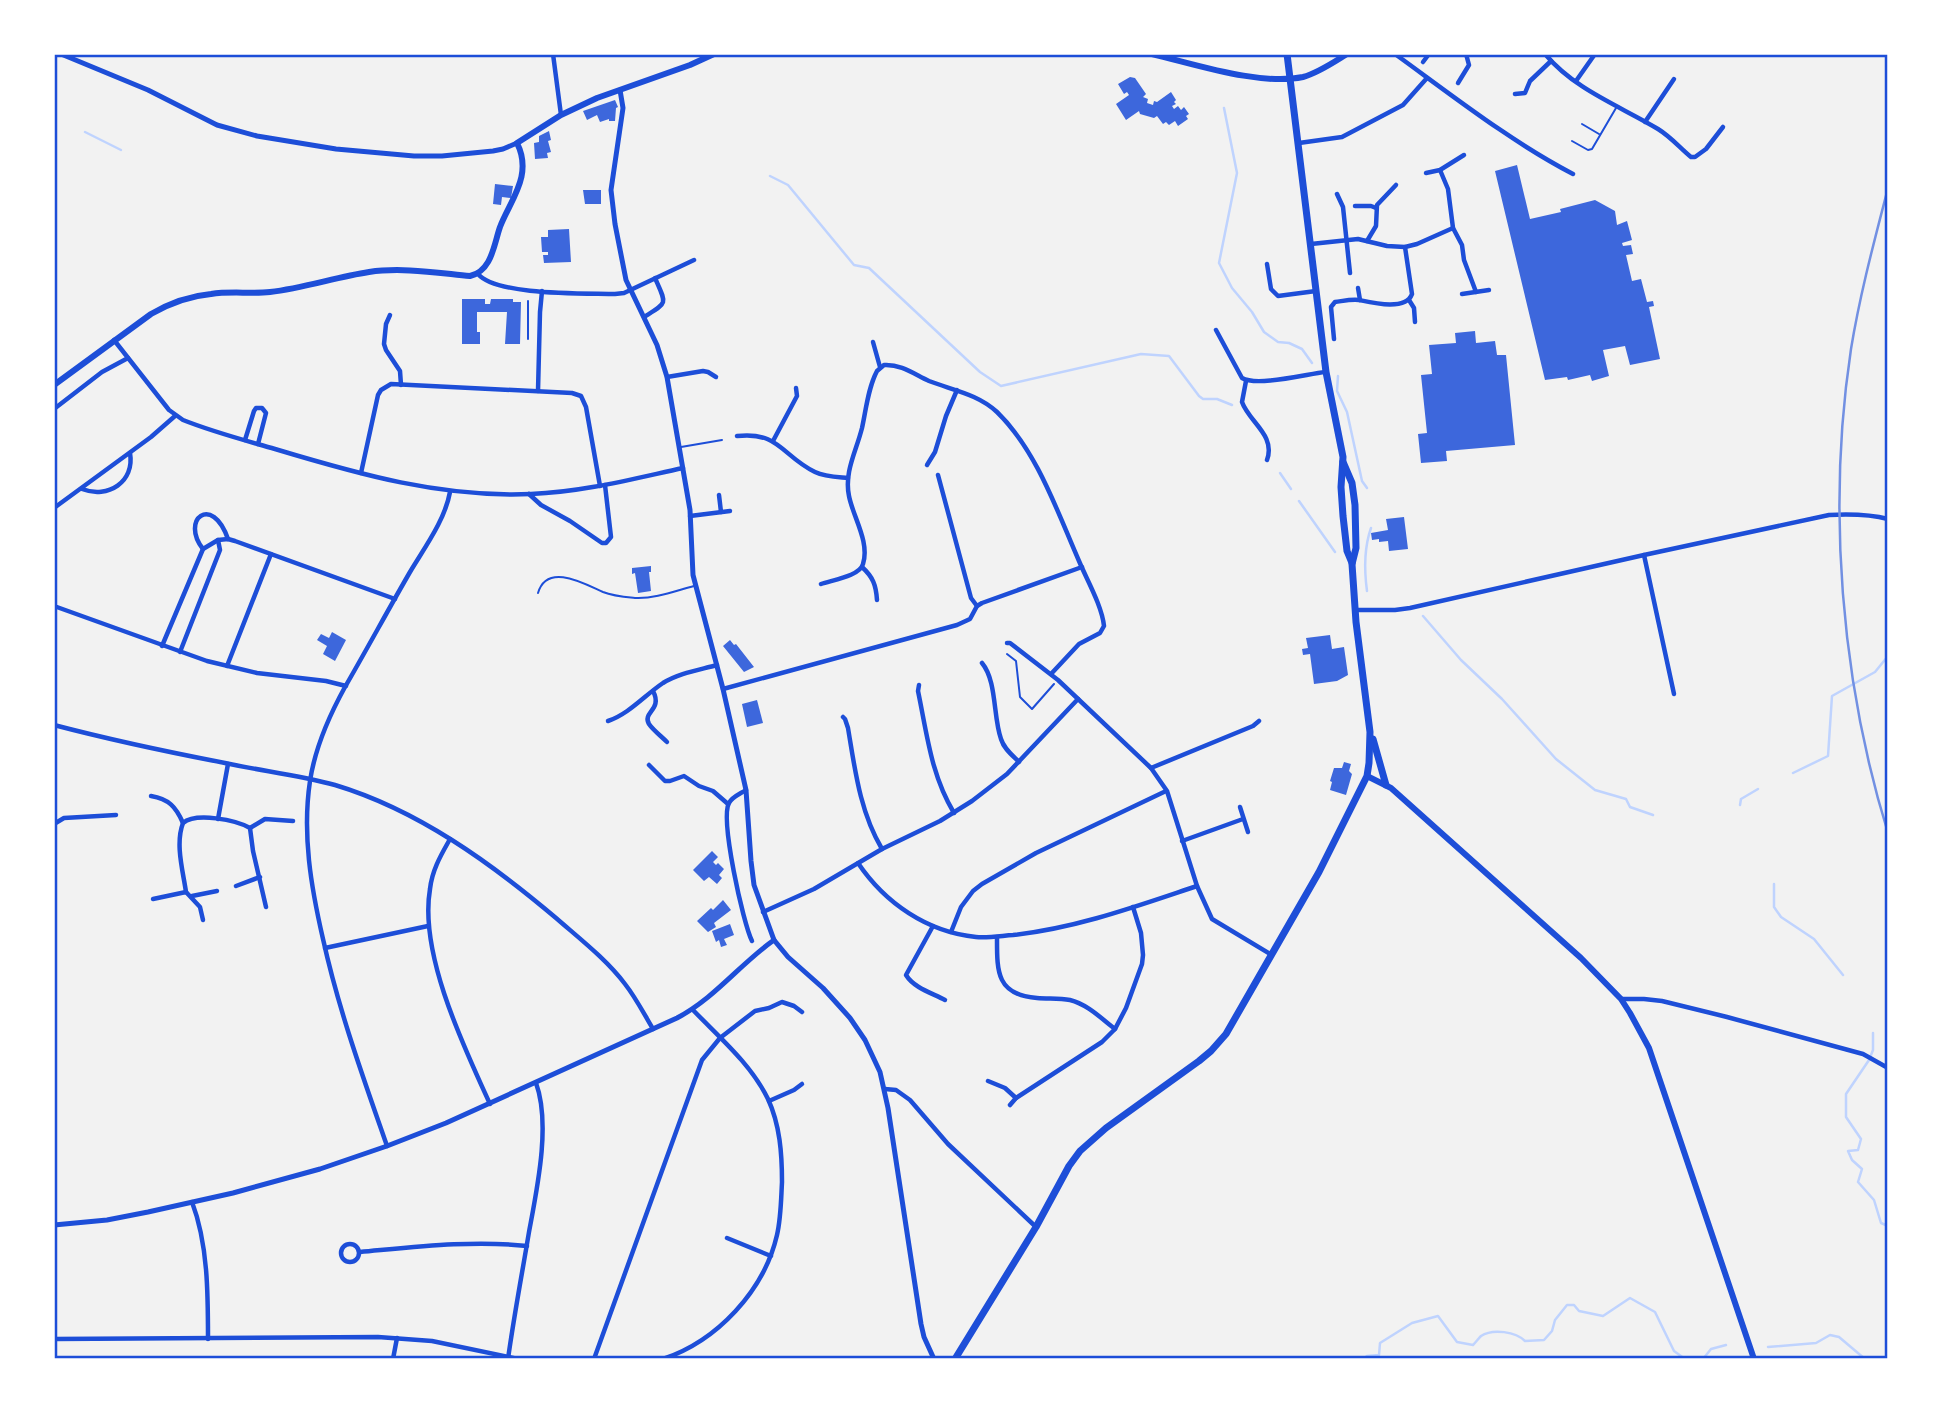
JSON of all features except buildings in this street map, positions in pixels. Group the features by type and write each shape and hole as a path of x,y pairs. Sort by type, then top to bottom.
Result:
{"main road":[{"path":"54,385 163,307 193,297 212,293 286,290 374,272 470,276 478,274 489,261 500,228 519,187 522,162 517,143 561,115 713,54"},
{"path":"1152,54 1255,77 1290,79 1306,76 1347,54"},
{"path":"1287,54 1326,372 1343,461 1352,483 1355,505 1356,548 1352,564"},
{"path":"955,1359 1036,1227 1069,1166 1092,1139 1211,1051 1230,1028 1319,872 1367,776 1370,732 1352,564 1347,551 1343,516 1343,461"},
{"path":"1370,732 1386,785"},
{"path":"1367,776 1386,785 1586,963 1620,999 1654,1060 1754,1359"}],"street":[{"path":"61,54 148,90 218,125 289,143 414,156 474,153 503,149 517,143"},
{"path":"553,54 561,115"},
{"path":"1395,54 1508,136 1573,174"},
{"path":"1423,62 1429,54"},
{"path":"1458,83 1469,65 1466,54"},
{"path":"1545,54 1576,82 1670,137 1689,156 1695,157 1706,149 1723,127"},
{"path":"1576,82 1595,54"},
{"path":"1516,94 1525,93 1530,81 1551,61"},
{"path":"1298,143 1342,137 1403,105 1427,78"},
{"path":"1645,122 1674,79"},
{"path":"620,90 623,108 611,196 615,224 631,293 657,345 667,377 690,516 695,586 717,665 746,790 754,885 774,940 855,1024 885,1088 921,1324 934,1359"},
{"path":"1426,173 1440,170 1464,155"},
{"path":"1440,170 1448,189 1453,228 1462,245 1464,260 1476,292"},
{"path":"1367,241 1376,226 1376,208 1395,186"},
{"path":"1337,194 1343,207 1350,273"},
{"path":"1355,206 1376,208"},
{"path":"1311,244 1346,240 1367,241 1397,248 1417,244 1453,228"},
{"path":"1405,247 1412,294 1409,300"},
{"path":"478,274 495,284 542,291 631,293 655,278 694,260"},
{"path":"1267,264 1271,289 1278,296 1317,291"},
{"path":"643,318 664,303 655,278"},
{"path":"1358,288 1360,300"},
{"path":"1462,294 1489,290"},
{"path":"538,391 542,291"},
{"path":"1334,339 1332,304 1360,300 1368,304 1391,304 1409,300"},
{"path":"1409,300 1414,308 1415,322"},
{"path":"390,315 384,344 400,371 401,385"},
{"path":"1216,330 1242,378 1247,381 1326,372"},
{"path":"114,340 175,416 258,444 397,483 450,492 529,494 602,486 683,468"},
{"path":"873,342 880,367"},
{"path":"54,408 102,372 128,358"},
{"path":"821,584 858,572 864,562 863,542 849,498 849,467 860,435 874,376 880,367 900,367 979,399 997,413 1024,447 1047,489 1082,566 1103,621 1103,630 1079,644 1051,674"},
{"path":"667,377 703,371 716,377"},
{"path":"1247,381 1242,402 1265,436 1269,448 1266,460"},
{"path":"361,473 378,395 391,384 572,393 581,396 584,400 611,537 602,543 541,505 529,494"},
{"path":"772,441 797,396 796,388"},
{"path":"927,465 935,452 957,390"},
{"path":"245,440 254,411 256,408 262,408 265,413 258,444"},
{"path":"54,508 130,453 175,416"},
{"path":"737,436 761,436 817,473 848,478"},
{"path":"81,489 99,492 122,482 132,464 130,453"},
{"path":"938,475 971,598 977,606"},
{"path":"387,1146 342,1015 325,948 308,853 310,779 323,735 337,702 447,506 450,492"},
{"path":"719,495 722,512"},
{"path":"690,516 730,510"},
{"path":"203,550 195,526 197,519 203,514 215,517 228,539"},
{"path":"1355,610 1410,608 1829,515 1865,515 1888,519"},
{"path":"162,646 203,550 218,540 228,539 395,599"},
{"path":"180,652 220,550 218,540"},
{"path":"227,666 271,554"},
{"path":"1644,555 1674,694"},
{"path":"723,689 957,625 970,619 977,606 1082,566"},
{"path":"862,567 875,582 877,600"},
{"path":"54,606 162,646 227,666 346,686"},
{"path":"1007,643 1058,680 1151,768 1167,791 1182,841 1212,919 1272,955"},
{"path":"982,663 988,672 1000,737 1018,762"},
{"path":"608,721 618,717 677,676 717,665"},
{"path":"919,685 936,778 954,813"},
{"path":"653,691 657,703 648,720 667,742"},
{"path":"763,912 814,889 882,849 954,813 992,786 1078,699"},
{"path":"843,717 848,728 864,811 871,831 882,849"},
{"path":"1151,768 1253,726 1259,721"},
{"path":"54,725 108,739 335,785 383,803 422,822 534,900 596,953 625,984 654,1030"},
{"path":"218,819 228,764"},
{"path":"649,765 665,781 684,776 713,791 728,804"},
{"path":"746,790 728,804 726,822 745,919 752,941"},
{"path":"951,932 961,907 982,884 1036,853 1167,791"},
{"path":"151,796 163,798 173,805 183,823 181,857 186,892 200,906 203,920"},
{"path":"1240,807 1248,832"},
{"path":"54,824 64,818 116,814"},
{"path":"183,823 194,817 218,819 250,828 266,907"},
{"path":"250,828 265,819 293,821"},
{"path":"1182,841 1244,819"},
{"path":"450,839 433,873 429,889 428,926 453,1019 490,1104"},
{"path":"858,863 866,876 887,898 913,916 951,932 977,937 1059,929 1198,886"},
{"path":"236,886 260,877"},
{"path":"192,897 217,891"},
{"path":"153,899 186,892"},
{"path":"1010,1105 1016,1098 1102,1042 1115,1029 1142,964 1141,933 1133,907"},
{"path":"325,948 428,926"},
{"path":"933,926 906,975 914,984 945,1000"},
{"path":"997,937 998,971 1008,990 1024,996 1070,1000 1092,1011 1115,1029"},
{"path":"54,1225 107,1220 192,1202 320,1169 387,1146 490,1104 654,1030 692,1010 774,940"},
{"path":"1620,999 1662,1002 1727,1017 1866,1055 1888,1068"},
{"path":"594,1359 702,1060 720,1038 755,1011 777,1003 786,1003 802,1012"},
{"path":"667,1358 711,1334 746,1299 771,1256 780,1215 782,1167 778,1131 769,1101 751,1071 692,1010"},
{"path":"988,1081 1004,1088 1016,1098"},
{"path":"508,1358 540,1163 543,1115 536,1083"},
{"path":"769,1101 802,1084"},
{"path":"885,1088 896,1090 910,1100 955,1151 1036,1227"},
{"path":"192,1202 203,1252 208,1339"},
{"path":"727,1238 771,1256"},
{"path":"349,1244 355,1245 360,1252 358,1258 352,1262 344,1260 341,1255 342,1249 349,1244"},
{"path":"360,1252 469,1245 527,1246"},
{"path":"54,1339 334,1336 397,1338 432,1341 518,1359"},
{"path":"393,1359 397,1338"}],"lane":[{"path":"1572,141 1591,150 1616,107"},
{"path":"1582,124 1600,135"},
{"path":"528,301 528,340"},
{"path":"680,447 722,440"},
{"path":"538,593 544,581 562,577 583,582 606,593 630,598 647,598 695,586"}],"path":[{"path":"1007,654 1016,661 1020,696 1032,709 1058,680"}],"waterway":[{"path":"1224,108 1237,173 1219,263 1232,288 1264,332 1278,342 1289,343 1302,349 1312,363"},
{"path":"85,132 121,150"},
{"path":"770,176 788,185 854,265 869,268 980,372 1001,386 1141,354 1169,356 1199,396 1232,405"},
{"path":"1338,376 1337,391 1347,412 1362,481 1367,488"},
{"path":"1280,473 1291,489"},
{"path":"1299,501 1335,552"},
{"path":"1367,591 1365,559 1371,528"},
{"path":"1423,616 1461,660 1502,699 1556,759 1595,790 1626,799 1630,807 1653,815"},
{"path":"1793,773 1828,756 1832,696 1875,672 1888,656"},
{"path":"1740,805 1741,799 1758,789"},
{"path":"1774,884 1774,907 1781,917 1814,939 1843,975"},
{"path":"1873,1033 1873,1050 1869,1060 1846,1094 1846,1117 1861,1139 1858,1150 1848,1151 1852,1160 1862,1169 1858,1182 1874,1200 1881,1223 1888,1226"},
{"path":"1363,1359 1379,1355 1380,1343 1412,1323 1438,1316 1457,1342 1473,1345 1481,1336 1498,1332 1516,1335 1525,1341 1544,1340 1567,1305 1574,1305 1579,1311 1603,1316 1630,1298 1655,1312 1674,1351 1685,1359"},
{"path":"1768,1347 1816,1343 1830,1335 1839,1337 1865,1359"},
{"path":"1703,1359 1711,1349 1726,1345"}],"railway":[{"path":"1888,188 1851,349 1840,470 1843,593 1849,655 1872,775 1888,833"}]}
